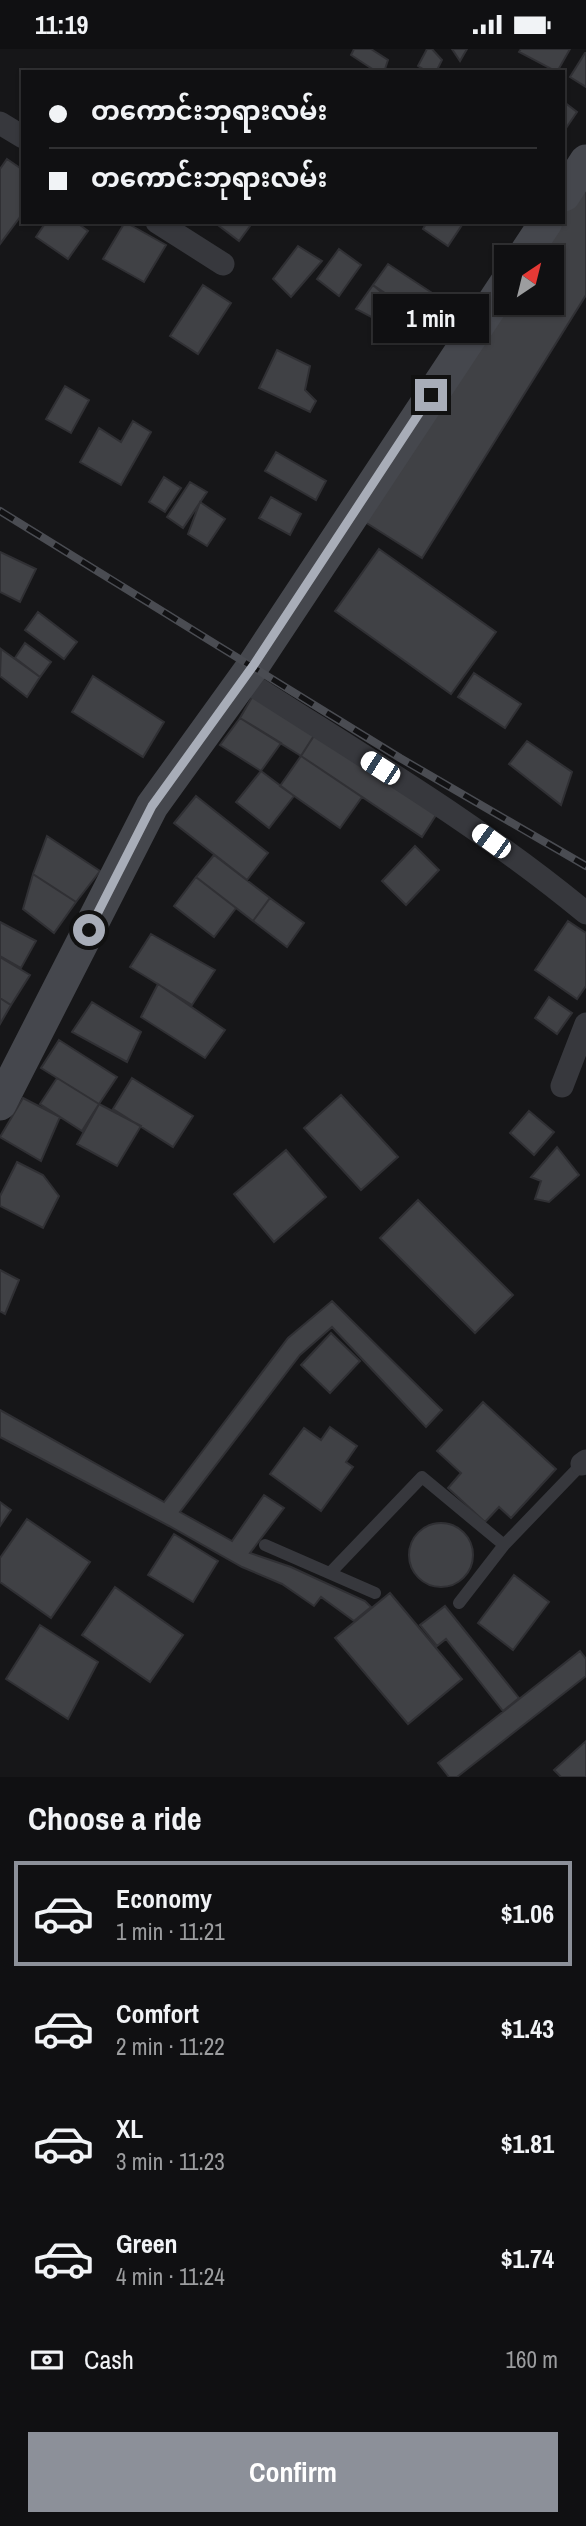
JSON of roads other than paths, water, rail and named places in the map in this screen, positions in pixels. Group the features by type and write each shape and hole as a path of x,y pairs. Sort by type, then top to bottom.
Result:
{"main road":[{"path":"565,193 586,161"},
{"path":"531,245 545,224"},
{"path":"0,1104 152,806 243,679 494,301"}],"street":[{"path":"0,123 21,136"},
{"path":"160,224 223,264"},
{"path":"243,679 471,827 586,913"},
{"path":"562,1086 586,1024"}],"lane":[{"path":"459,1603 504,1545 584,1462"},
{"path":"330,1573 422,1477 504,1545"},
{"path":"265,1545 375,1593"}],"railway":[{"path":"0,511 400,758 586,866"}]}
